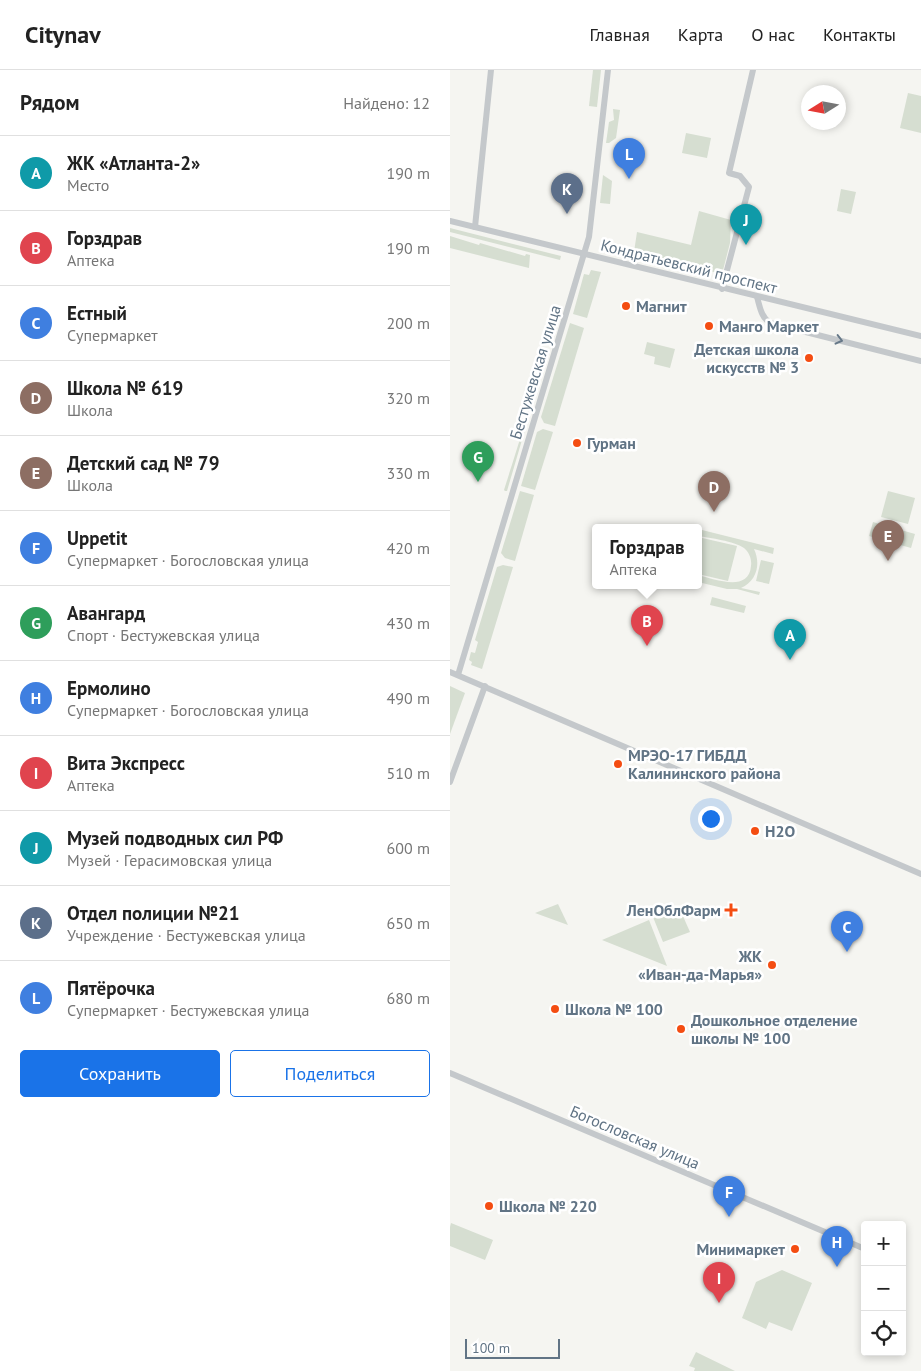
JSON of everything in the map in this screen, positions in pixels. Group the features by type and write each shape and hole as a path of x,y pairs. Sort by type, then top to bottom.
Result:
{"street":[{"path":"475,227 491,70"},
{"name":"Бестужевская улица","path":"458,675 584,254 591,218 608,70"},
{"path":"722,289 749,186 740,176 729,173 752,70"},
{"name":"Кондратьевский проспект","path":"450,221 722,289 921,336"},
{"path":"757,297 762,314 770,323 921,361"},
{"path":"450,672 921,874"},
{"path":"450,782 486,686"},
{"name":"Богословская улица","path":"450,1073 861,1247"}],"shaded area":[{"path":"593,70 601,70 597,107 589,106"},
{"path":"908,93 921,96 921,133 900,128"},
{"path":"613,109 620,110 616,138 606,143 609,122 614,120"},
{"path":"686,133 711,138 707,158 682,153"},
{"path":"603,175 612,181 610,204 600,203"},
{"path":"841,189 856,192 851,214 837,211"},
{"path":"699,211 731,220 730,243 722,274 634,252 637,232 691,245"},
{"path":"450,228 561,256 560,260 450,232"},
{"path":"450,236 525,256 526,254 530,255 529,268 450,248"},
{"path":"591,270 601,272 587,318 573,314 584,274 589,275"},
{"path":"570,323 584,328 555,426 544,423 541,417"},
{"path":"647,342 675,349 670,368 654,364 655,357 644,354"},
{"path":"531,404 507,491 505,491 504,490"},
{"path":"543,429 553,432 535,490 521,486 537,432"},
{"path":"520,491 534,495 515,561 505,558 501,553"},
{"path":"888,491 915,498 908,524 881,517"},
{"path":"873,522 915,534 911,548 869,536"},
{"path":"702,530 774,548 773,554 754,549 757,560 756,572 751,581 741,588 760,592 759,595 702,583 702,576 721,581 738,582 749,574 750,556 744,548 702,537"},
{"path":"702,538 737,546 728,581 702,575"},
{"path":"761,560 774,563 769,584 756,581"},
{"path":"503,565 513,567 482,669 471,665 472,662 469,660 471,652 475,653 478,642 475,640 497,567"},
{"path":"712,597 746,606 744,613 710,605"},
{"path":"450,686 465,693 450,734"},
{"path":"558,904 568,925 535,913"},
{"path":"671,909 682,914 690,932 663,942 653,917"},
{"path":"649,920 667,966 602,940"},
{"path":"451,1223 493,1240 485,1260 450,1246"},
{"path":"782,1270 812,1283 792,1331 769,1322 766,1329 742,1318 756,1282"},
{"path":"696,1352 735,1371 694,1371 695,1368 689,1366"}],"place":[{"name":"Пятёрочка","path":"629,179"},
{"name":"Отдел полиции №21","path":"567,214"},
{"name":"Музей подводных сил РФ","path":"746,245"},
{"name":"Магнит","path":"626,306"},
{"name":"Манго Маркет","path":"709,326"},
{"name":"Детская школа искусств № 3","path":"809,358"},
{"name":"Гурман","path":"577,443"},
{"name":"Авангард","path":"478,482"},
{"name":"Школа № 619","path":"714,512"},
{"name":"Детский сад № 79","path":"888,561"},
{"name":"Горздрав","path":"647,646"},
{"name":"ЖК «Атланта-2»","path":"790,660"},
{"name":"МРЭО-17 ГИБДД Калининского района","path":"618,764"},
{"name":"H2O","path":"755,831"},
{"name":"ЛенОблФарм","path":"731,910"},
{"name":"Естный","path":"847,952"},
{"name":"ЖК «Иван-да-Марья»","path":"772,965"},
{"name":"Школа № 100","path":"555,1009"},
{"name":"Дошкольное отделение школы № 100","path":"681,1029"},
{"name":"Школа № 220","path":"489,1206"},
{"name":"Uppetit","path":"729,1217"},
{"name":"Минимаркет","path":"795,1249"},
{"name":"Ермолино","path":"837,1267"},
{"name":"Вита Экспресс","path":"719,1303"}]}
